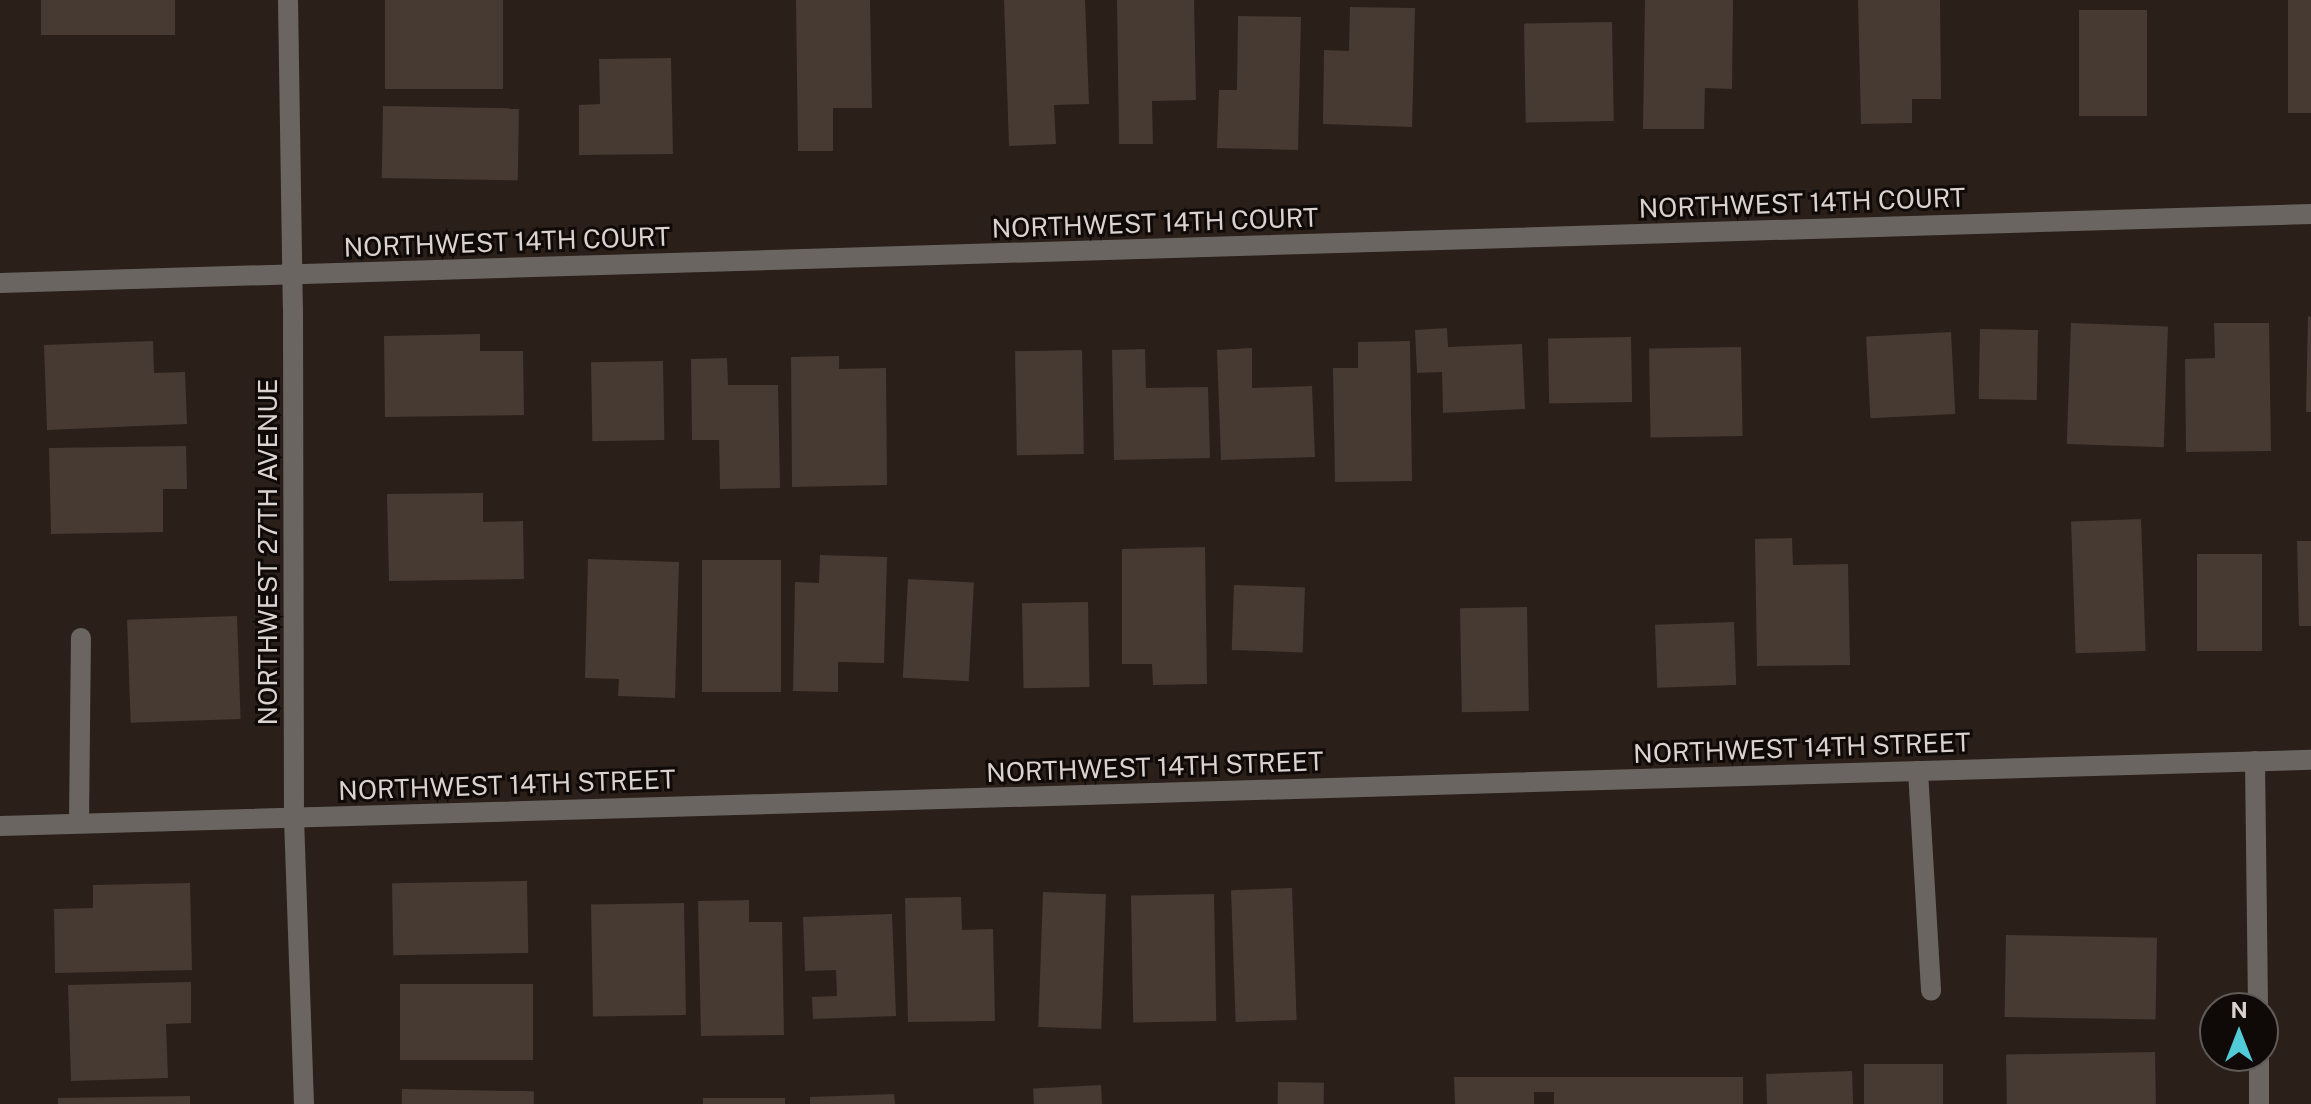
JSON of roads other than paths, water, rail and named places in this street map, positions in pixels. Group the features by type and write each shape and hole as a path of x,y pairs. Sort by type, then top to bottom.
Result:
{"street":[{"name":"NORTHWEST 27TH AVENUE","path":"288,0 293,274 294,818 304,1104"},
{"name":"NORTHWEST 14TH COURT","path":"0,283 2311,214"},
{"path":"79,823 81,638"},
{"name":"NORTHWEST 14TH STREET","path":"0,826 2311,760"},
{"path":"2255,761 2258,992"},
{"path":"1918,771 1931,991"},
{"path":"2259,1072 2259,1104"}]}
